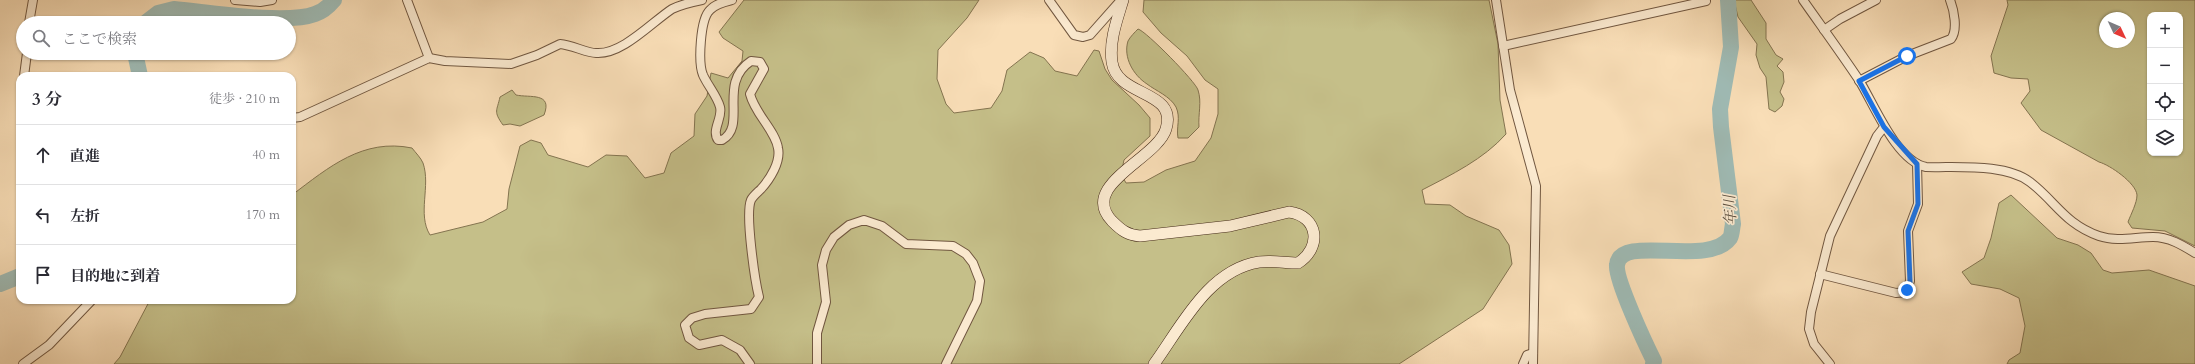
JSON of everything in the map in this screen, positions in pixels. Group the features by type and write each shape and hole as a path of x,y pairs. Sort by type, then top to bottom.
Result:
{"street":[{"path":"31,16 33,0"},
{"path":"235,0 260,2 272,0"},
{"path":"407,0 429,58"},
{"path":"296,117 346,97 429,58 445,61 511,64 537,56 560,44 595,54 605,52 628,42 674,8 689,2 702,0"},
{"path":"732,0 716,5 705,15 702,29 701,66 703,75 720,107 716,132 718,140 722,140 729,133 734,121 732,89 737,77 751,61 760,62 764,68 750,94 754,106 776,141 779,149 773,172 768,182 751,200 748,220 755,281 759,297 751,309 692,318 685,326 689,338 700,345 722,340 740,350 750,364"},
{"path":"1049,0 1074,35 1083,37 1090,35 1122,0"},
{"path":"1122,0 1111,45 1112,64 1115,72 1120,79 1131,88 1156,100 1164,108 1168,120 1160,141 1107,188 1104,203 1109,218 1126,234 1140,236 1230,226 1289,212 1297,213 1305,217 1313,231 1311,251 1298,263 1271,261 1250,264 1218,281 1198,301 1154,364"},
{"path":"1496,0 1510,90 1536,186 1533,364"},
{"path":"1803,0 1859,81 1884,127 1917,164 1926,167 1998,170 2016,174 2031,183 2072,223 2088,231 2114,239 2164,238 2180,244 2195,253"},
{"path":"1824,30 1840,19 1876,0"},
{"path":"1859,81 1907,56 1951,39 1954,33 1954,27 1950,0"},
{"path":"1503,46 1706,1"},
{"path":"25,72 26,60"},
{"path":"1830,364 1814,344 1809,329 1811,312 1830,236 1839,212 1877,136 1884,127"},
{"path":"1820,274 1896,293 1906,292 1910,282 1908,231 1918,204 1917,164"},
{"path":"817,364 817,333 826,302 822,265 826,250 834,237 849,225 864,220 882,226 906,244 953,246 966,254 973,263 980,281 977,301 946,364"},
{"path":"23,364 49,345 88,304"},
{"path":"1523,364 1527,355 1533,353"}],"shaded area":[{"path":"744,0 979,0 967,18 938,50 937,79 946,104 954,113 991,108 1002,91 1007,70 1030,52 1044,58 1055,71 1077,76 1094,50 1099,51 1105,69 1112,80 1139,105 1150,118 1150,136 1124,160 1121,174 1126,183 1144,182 1166,170 1195,161 1211,138 1218,114 1218,89 1205,80 1187,56 1161,33 1143,12 1144,0 1489,0 1498,44 1500,100 1506,134 1477,159 1422,190 1425,204 1450,205 1466,216 1499,230 1509,245 1512,264 1483,309 1399,364 114,364 120,357 148,304 296,304 296,192 333,165 362,151 378,147 394,146 412,148 418,155 423,163 425,172 426,181 424,209 426,227 430,235 483,222 507,209 509,189 520,146 531,140 541,143 548,155 588,167 606,155 627,156 645,178 664,173 671,153 694,136 695,114 707,96 711,73 728,78 742,61 743,51 723,38 719,32"},
{"path":"1734,0 1751,0 1766,23 1766,39 1776,55 1783,59 1777,66 1783,72 1784,82 1780,92 1784,99 1782,106 1775,112 1769,109 1766,77 1760,68 1756,55 1757,44 1738,17"},
{"path":"2007,0 2195,0 2195,246 2165,231 2132,228 2128,222 2135,205 2137,195 2136,190 2132,185 2122,175 2109,167 2041,130 2021,103 2030,91 2028,79 2011,78 1994,73 1991,56 2008,5"},
{"path":"1138,29 1170,57 1189,77 1198,90 1200,99 1199,127 1188,138 1178,138 1178,115 1176,107 1173,103 1167,97 1137,76 1130,65 1127,53 1128,41"},
{"path":"512,90 516,95 543,99 546,108 544,115 520,126 510,124 503,125 498,117 497,108 500,97"},
{"path":"2011,195 2057,238 2078,245 2091,253 2103,270 2112,273 2149,270 2195,286 2195,364 2007,364 2009,360 2020,353 2025,326 2019,298 2000,289 1971,284 1962,272 1984,258 1991,238 1999,203"}],"waterway":[{"path":"296,17 320,12 328,7 334,0"},
{"name":"年川","path":"1653,364 1654,361 1638,327 1621,284 1617,265 1622,256 1633,252 1648,250 1703,250 1719,246 1731,237 1733,224 1720,109 1731,47 1728,0"},
{"path":"154,16 158,13 174,9 236,16"},
{"path":"137,60 139,72"},
{"path":"0,284 16,278"}],"route":[{"path":"1907,56 1881,68 1859,81 1867,93 1884,127 1897,144 1917,164 1919,194 1918,204 1908,231 1910,282 1907,290"}]}
